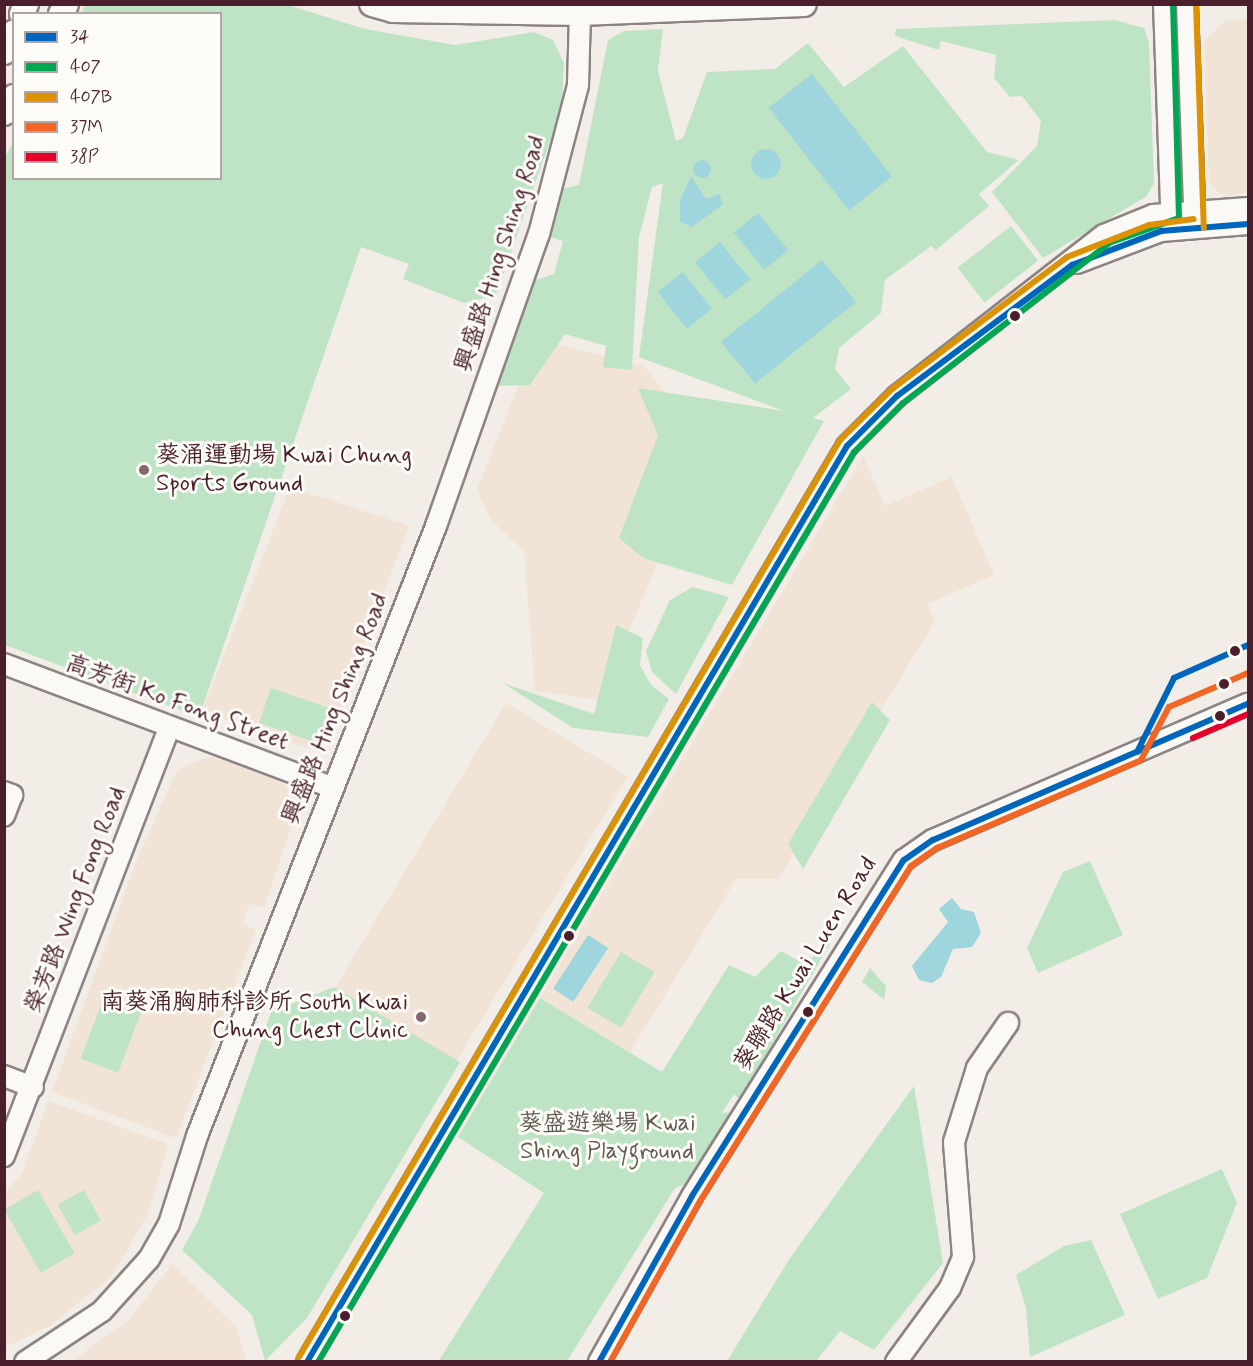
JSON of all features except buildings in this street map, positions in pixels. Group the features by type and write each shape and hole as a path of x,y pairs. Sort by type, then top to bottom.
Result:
{"main road":[{"path":"372,4 393,10 435,7 580,13 804,4"},
{"path":"4,52 12,36"},
{"path":"4,113 12,100"}],"street":[{"path":"1164,4 1171,221"},
{"path":"1187,4 1195,220"},
{"name":"興盛路 Hing Shing Road","path":"25,1362 102,1311 149,1260 169,1224 194,1144 436,526 539,234 578,85 580,13"},
{"path":"1195,220 1248,208"},
{"path":"307,1362 847,446 897,396 1072,265 1104,235 1142,217 1171,221 1195,220 1248,224"},
{"name":"高芳街 Ko Fong Street","path":"4,664 169,729 332,787"},
{"name":"葵聯路 Kwai Luen Road","path":"599,1362 692,1196 904,860 933,840 1248,704"},
{"name":"榮芳路 Wing Fong Road","path":"4,1156 33,1087 169,729"},
{"path":"4,816 8,793"},
{"path":"896,1362 950,1288 963,1257 965,1233 954,1142 977,1068 1008,1023"},
{"path":"4,1076 33,1087"}],"shaded area":[{"path":"1248,19 1248,192 1229,196 1217,192 1209,181 1204,41 1224,21"},
{"path":"537,339 644,366 682,413 659,559 600,700 535,691 524,551 491,520 477,489"},
{"path":"863,456 885,506 952,477 994,575 927,604 935,621 778,879 736,879 630,1052 540,998"},
{"path":"290,487 409,526 328,740 311,749 202,711"},
{"path":"506,703 628,776 457,1061 335,988"},
{"path":"210,756 280,781 297,797 297,810 264,908 249,904 242,924 256,929 176,1138 52,1092 136,862 177,770"},
{"path":"48,1101 168,1144 148,1214 112,1276 51,1325 5,1347 5,1192 22,1174"},
{"path":"172,1264 237,1328 246,1361 72,1361 130,1319"}],"green space":[{"name":"葵涌運動場 Kwai Chung Sports Ground","path":"86,5 288,5 365,29 455,45 534,32 553,40 564,63 562,107 496,295 464,303 403,279 409,264 361,247 199,717 5,645 4,159 12,144 12,180 222,180 222,12 82,12"},
{"path":"1115,20 1144,28 1149,43 1154,183 1147,196 1043,258 992,192 1037,146 1041,121 1022,96 1010,97 994,78 996,55 941,41 939,50 895,36 896,29"},
{"path":"663,29 658,71 676,141 683,138 707,72 775,69 808,43 844,87 903,46 987,152 1019,160 979,194 989,206 936,250 931,246 885,280 881,313 839,348 835,369 851,389 813,418 824,421 732,585 643,558 619,538 658,435 638,388 784,411 639,357 663,183 652,187 639,237 632,370 603,367 606,346 565,334 530,385 492,386 529,282 554,274 563,241 548,236 557,190 579,185 608,40 624,31"},
{"path":"1011,226 1038,261 985,303 957,268"},
{"path":"693,587 729,597 676,694 652,672 646,651 670,600"},
{"path":"616,625 643,638 640,665 651,685 669,699 648,737 573,728 503,683 594,714"},
{"path":"271,688 332,709 319,744 259,723"},
{"path":"872,702 890,720 803,869 788,844"},
{"path":"1090,861 1123,935 1038,973 1027,948 1063,872"},
{"name":"葵盛遊樂場 Kwai Shing Playground","path":"831,942 740,1100 734,1094 722,1113 735,1112 688,1183 675,1188 567,1361 438,1362 544,1193 458,1137 540,998 662,1072 729,965 755,977 781,951 804,964"},
{"path":"621,952 654,972 621,1028 588,1008"},
{"path":"870,968 886,986 884,1000 862,982"},
{"path":"334,987 460,1062 307,1318 265,1361 252,1315 182,1250 199,1219 271,1012"},
{"path":"105,995 142,1009 118,1073 81,1058"},
{"path":"914,1086 943,1263 874,1350 840,1331 816,1361 727,1361 790,1258"},
{"path":"1222,1169 1237,1203 1207,1278 1158,1299 1120,1214"},
{"path":"38,1190 74,1253 41,1273 4,1210"},
{"path":"84,1190 101,1221 75,1235 58,1205"},
{"path":"1091,1240 1125,1315 1030,1357 1026,1308 1016,1275 1064,1246"}],"water":[{"path":"812,74 892,176 849,210 769,108"},
{"path":"766,149 777,153 781,164 777,175 766,179 755,175 751,164 755,153"},
{"path":"702,160 708,163 711,169 708,175 702,178 696,175 693,169 696,163"},
{"path":"691,176 706,199 719,194 723,204 692,227 680,222 680,200"},
{"path":"758,213 788,250 764,270 734,233"},
{"path":"720,242 750,279 725,299 695,262"},
{"path":"822,260 856,302 755,384 721,342"},
{"path":"683,272 712,309 687,329 658,292"},
{"path":"952,898 961,909 974,912 981,933 972,947 953,949 941,977 932,983 919,980 912,966 948,922 939,909"},
{"path":"588,935 608,948 573,1002 553,989"}],"transit line":[{"name":"407","path":"318,1362 854,452 903,403 1109,243 1179,218 1173,4"},
{"name":"407B","path":"1196,4 1204,228"},
{"name":"407B","path":"299,1357 840,440 892,389 1067,257 1149,225 1194,219"},
{"name":"34","path":"307,1362 847,446 897,396 1072,265 1161,231 1248,224"},
{"name":"34","path":"1137,752 1174,678 1248,645"},
{"name":"37M","path":"610,1362 700,1201 911,866 937,848 1141,760 1169,707 1248,673"},
{"name":"34","path":"599,1362 692,1196 904,860 933,840 1248,704"},
{"name":"38P","path":"1193,738 1248,714"}],"place":[{"name":"葵涌運動場 Kwai Chung Sports Ground","path":"144,470"},
{"name":"南葵涌胸肺科診所 South Kwai Chung Chest Clinic","path":"421,1017"}]}
